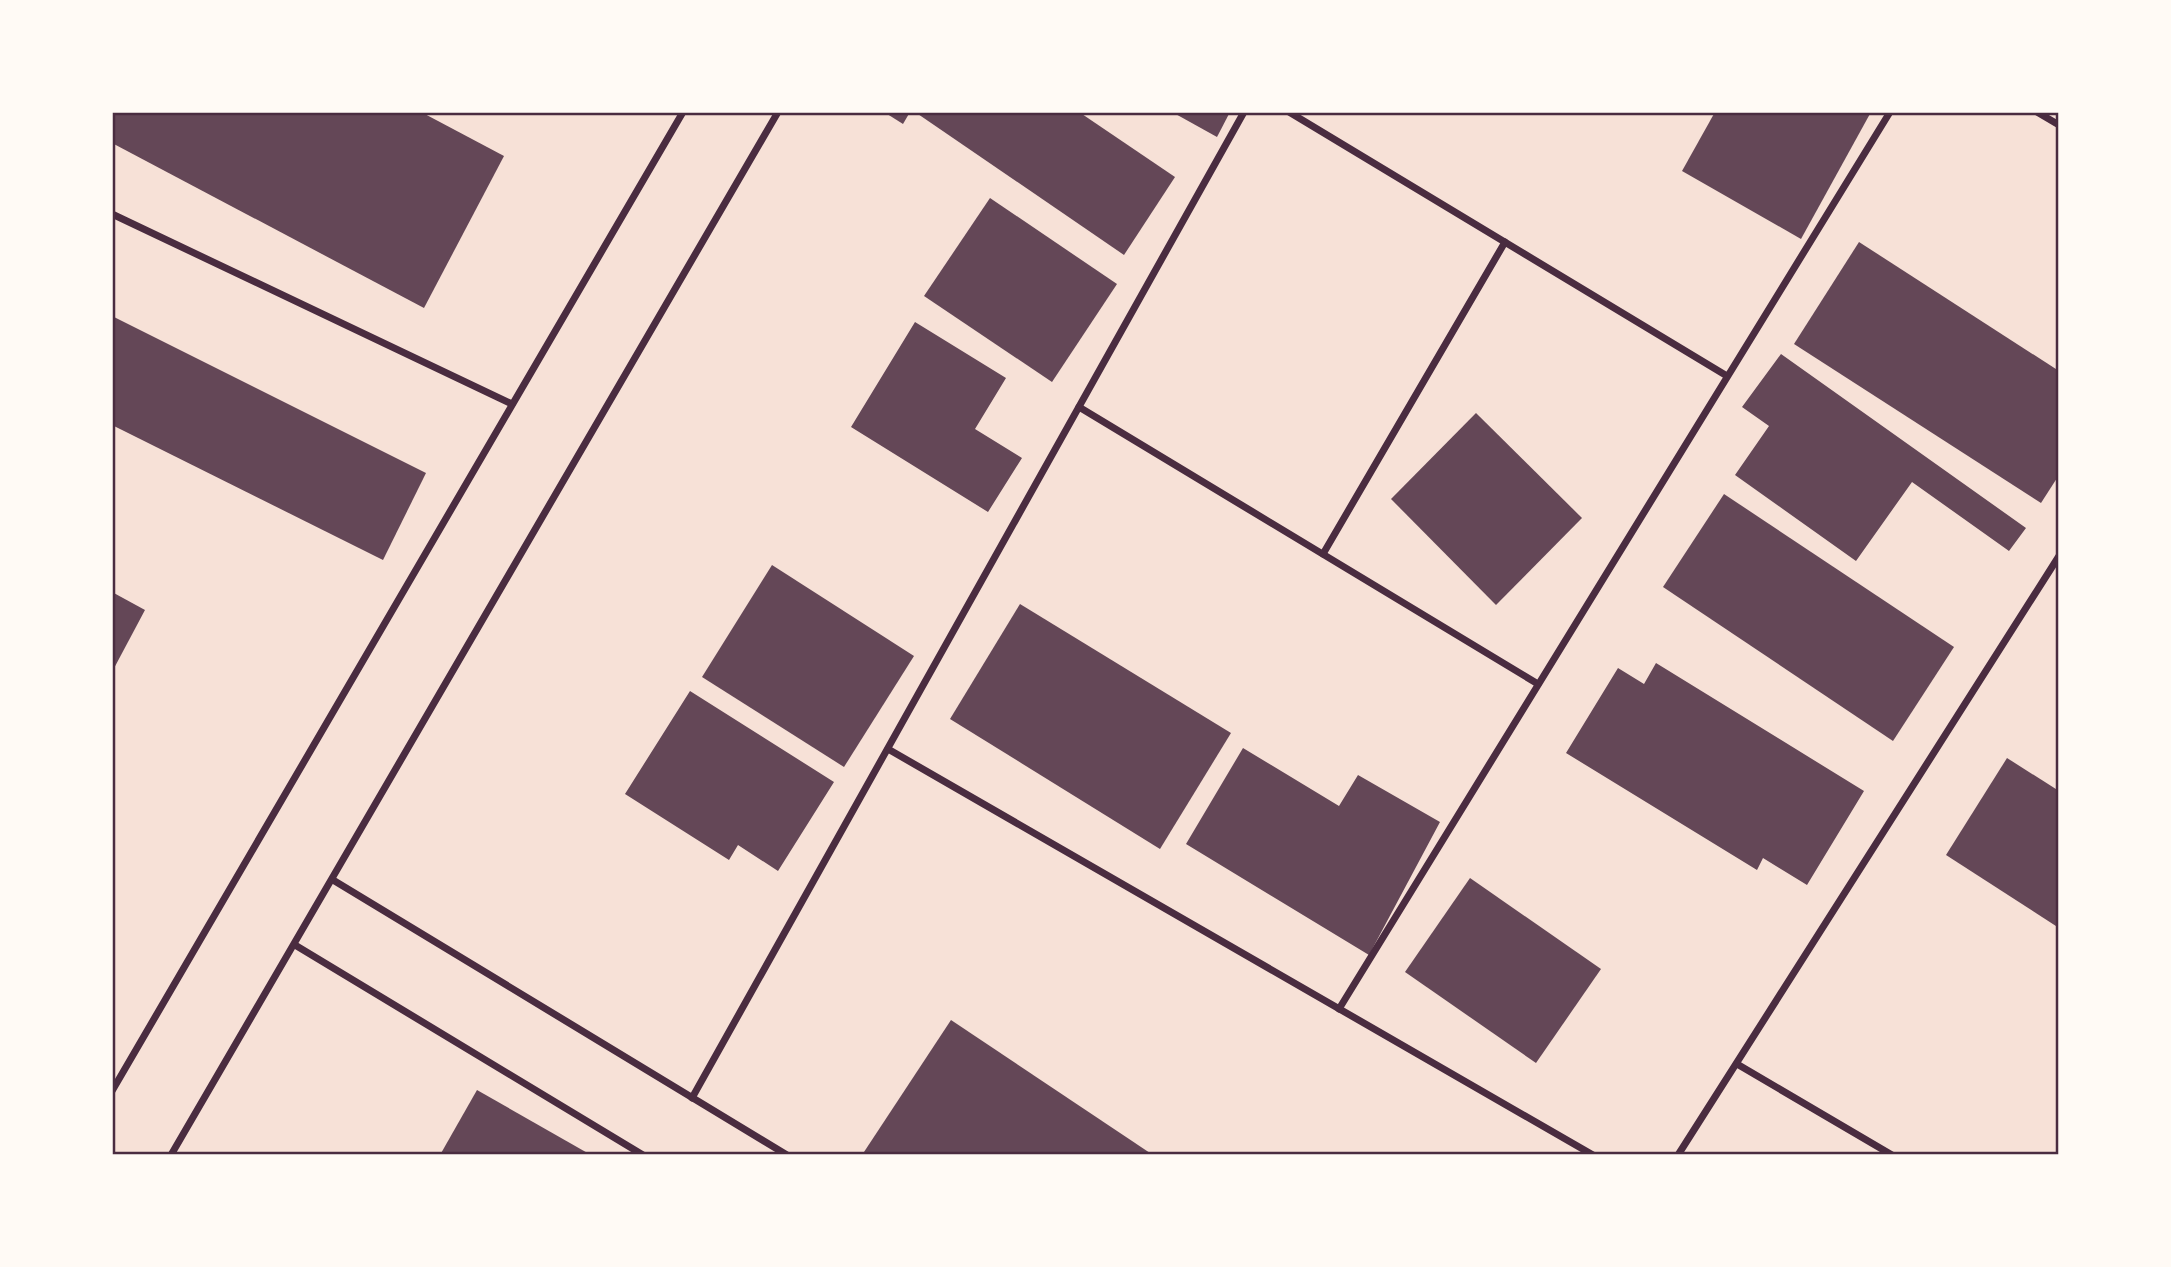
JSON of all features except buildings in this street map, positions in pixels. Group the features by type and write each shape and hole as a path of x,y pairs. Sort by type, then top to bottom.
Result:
{"street":[{"path":"112,1091 683,112"},
{"path":"171,1155 778,112"},
{"path":"692,1098 1244,112"},
{"path":"1289,112 1727,376"},
{"path":"1339,1009 1890,112"},
{"path":"2037,112 2059,125"},
{"path":"112,214 512,404"},
{"path":"1323,554 1505,242"},
{"path":"1079,407 1538,684"},
{"path":"1678,1155 2059,556"},
{"path":"888,749 1593,1155"},
{"path":"333,880 787,1155"},
{"path":"295,945 643,1155"},
{"path":"1737,1064 1892,1155"}]}
